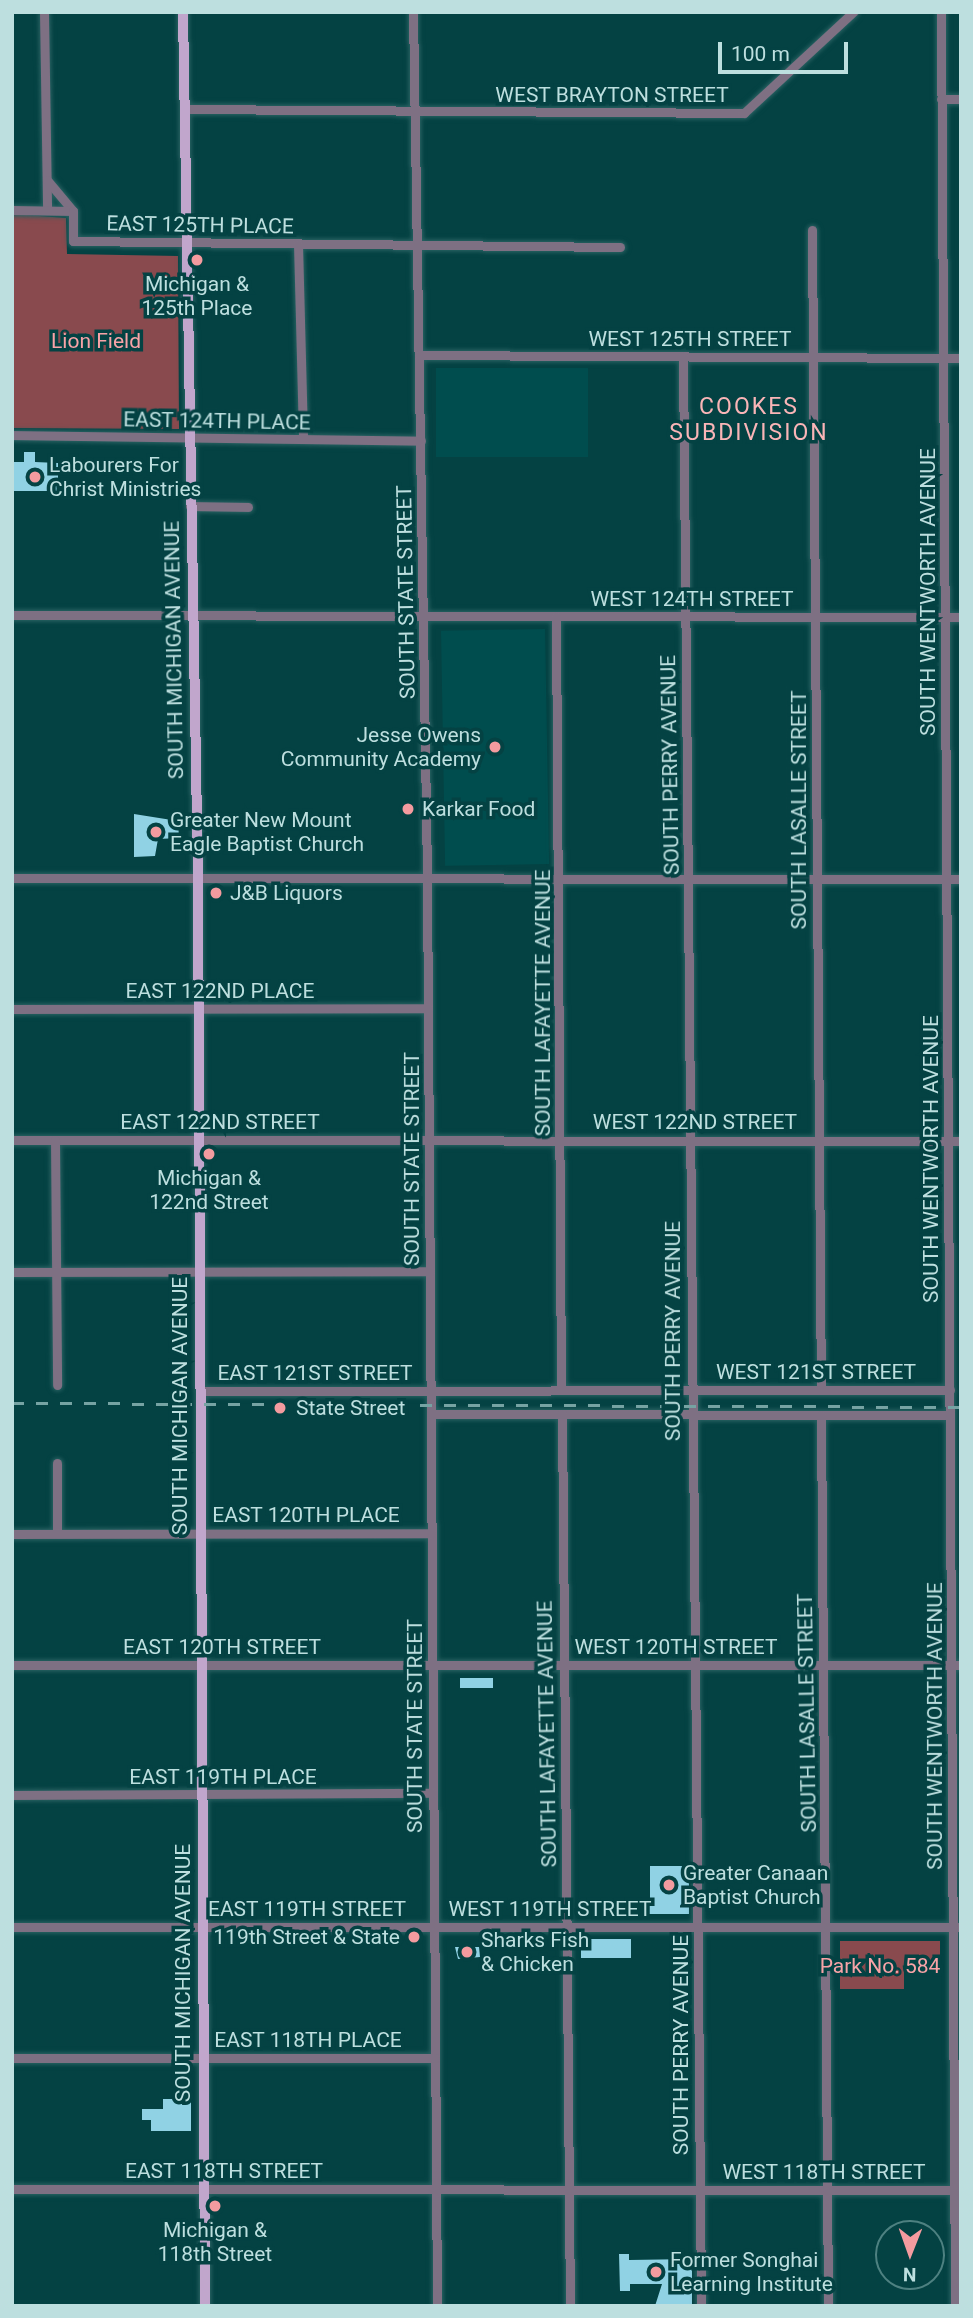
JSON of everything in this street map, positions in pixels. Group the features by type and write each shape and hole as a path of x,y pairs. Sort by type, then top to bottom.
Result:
{"main road":[{"name":"SOUTH MICHIGAN AVENUE","path":"183,12 198,876 205,2306"}],"street":[{"path":"44,12 47,211"},
{"name":"SOUTH STATE STREET","path":"413,12 427,877 437,2306"},
{"name":"WEST BRAYTON STREET","path":"184,109 744,113 853,12"},
{"name":"SOUTH WENTWORTH AVENUE","path":"941,12 950,1415 956,1665 958,2190 955,2306"},
{"path":"942,99 961,99"},
{"path":"47,180 73,211"},
{"path":"12,210 73,211"},
{"name":"EAST 125TH PLACE","path":"73,211 73,241 620,247"},
{"name":"SOUTH LASALLE STREET","path":"812,230 821,1390"},
{"path":"298,244 303,439"},
{"name":"WEST 125TH STREET","path":"419,355 961,358"},
{"name":"SOUTH PERRY AVENUE","path":"683,356 701,2306"},
{"name":"EAST 124TH PLACE","path":"12,435 421,441"},
{"name":"SOUTH MICHIGAN AVENUE","path":"191,506 248,507"},
{"name":"WEST 124TH STREET","path":"12,615 961,617"},
{"name":"SOUTH LAFAYETTE AVENUE","path":"556,616 561,1390"},
{"path":"12,878 198,876 961,879"},
{"name":"EAST 122ND PLACE","path":"12,1009 428,1008"},
{"name":"WEST 122ND STREET","path":"429,1139 961,1140"},
{"name":"EAST 122ND STREET","path":"12,1140 429,1139"},
{"path":"55,1140 57,1385"},
{"path":"12,1272 430,1271"},
{"name":"WEST 121ST STREET","path":"430,1390 950,1390"},
{"name":"EAST 121ST STREET","path":"200,1391 430,1390"},
{"name":"WEST 121ST STREET","path":"431,1414 950,1415"},
{"name":"SOUTH LAFAYETTE AVENUE","path":"562,1414 570,2306"},
{"name":"SOUTH LASALLE STREET","path":"821,1415 828,2306"},
{"path":"57,1463 57,1533"},
{"name":"EAST 120TH PLACE","path":"12,1534 431,1533"},
{"name":"WEST 120TH STREET","path":"432,1664 956,1665"},
{"name":"EAST 120TH STREET","path":"12,1665 432,1664"},
{"name":"EAST 119TH PLACE","path":"12,1796 433,1793"},
{"name":"WEST 119TH STREET","path":"434,1926 957,1927"},
{"name":"EAST 119TH STREET","path":"12,1927 434,1926"},
{"name":"EAST 118TH PLACE","path":"12,2057 435,2058"},
{"name":"EAST 118TH STREET","path":"12,2189 436,2189"},
{"name":"WEST 118TH STREET","path":"436,2189 958,2190"}],"shaded area":[{"path":"436,368 588,368 588,457 436,457"},
{"name":"Jesse Owens Community Academy","path":"545,629 549,864 445,866 441,631"}],"green space":[{"name":"Lion Field","path":"12,214 66,218 67,254 178,256 179,429 12,428"},
{"name":"Park No. 584","path":"840,1941 940,1941 940,1968 904,1968 904,1989 840,1989"}],"building":[{"name":"Labourers For Christ Ministries","path":"24,452 35,452 35,462 58,463 58,491 12,491 12,462 24,462"},
{"name":"Greater New Mount Eagle Baptist Church","path":"134,814 178,821 179,838 158,839 155,856 134,857"},
{"path":"460,1678 493,1678 493,1688 460,1688"},
{"name":"Greater Canaan Baptist Church","path":"650,1866 689,1866 689,1914 644,1914 644,1904 650,1904"},
{"path":"581,1939 631,1939 631,1958 581,1958"},
{"name":"Sharks Fish & Chicken","path":"455,1947 479,1947 480,1957 458,1959"},
{"path":"163,2099 191,2099 191,2131 151,2131 151,2120 142,2120 142,2109 163,2109"},
{"name":"Former Songhai Learning Institute","path":"619,2254 629,2254 629,2260 692,2259 692,2306 655,2306 662,2284 630,2284 630,2291 620,2291"}],"railway":[{"path":"12,1403 961,1407"}],"place":[{"name":"Michigan & 125th Place","path":"197,260"},
{"name":"Labourers For Christ Ministries","path":"35,477"},
{"name":"Jesse Owens Community Academy","path":"495,747"},
{"name":"Karkar Food","path":"408,809"},
{"name":"Greater New Mount Eagle Baptist Church","path":"156,832"},
{"name":"J&B Liquors","path":"216,893"},
{"name":"Michigan & 122nd Street","path":"209,1154"},
{"name":"State Street","path":"280,1408"},
{"name":"Greater Canaan Baptist Church","path":"669,1885"},
{"name":"119th Street & State","path":"414,1937"},
{"name":"Sharks Fish & Chicken","path":"467,1952"},
{"name":"Michigan & 118th Street","path":"215,2206"},
{"name":"Former Songhai Learning Institute","path":"656,2272"}],"district":[{"name":"COOKES SUBDIVISION","path":"749,420"}]}
